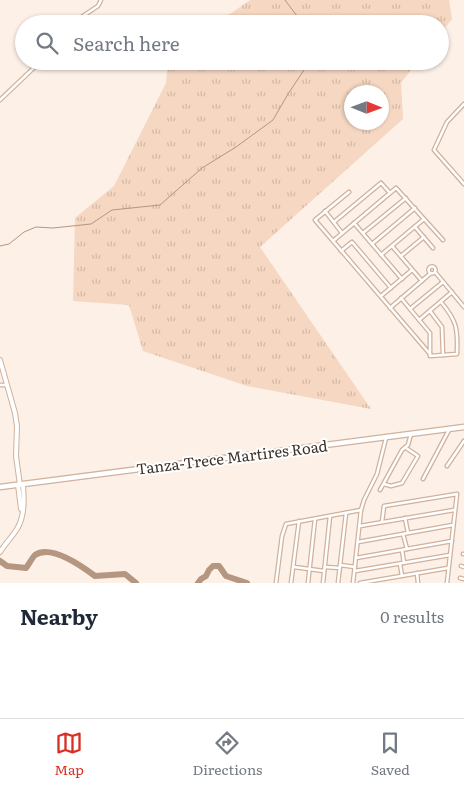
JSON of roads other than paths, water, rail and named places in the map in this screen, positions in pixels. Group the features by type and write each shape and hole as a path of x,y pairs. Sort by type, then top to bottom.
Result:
{"main road":[{"name":"Tanza-Trece Martires Road","path":"0,488 464,427"}],"street":[{"path":"84,15 98,6 101,0"},
{"path":"0,100 32,70"},
{"path":"464,104 451,115 434,150 464,184"},
{"path":"334,222 382,183 390,193"},
{"path":"332,241 396,188 443,240"},
{"path":"349,192 315,220 430,356 457,354 457,332 453,318 441,302"},
{"path":"363,233 406,198"},
{"path":"372,244 415,208"},
{"path":"325,211 342,233"},
{"path":"381,255 424,219"},
{"path":"354,223 402,279"},
{"path":"415,227 433,248"},
{"path":"401,256 424,238"},
{"path":"341,251 352,242 391,288"},
{"path":"392,246 422,281"},
{"path":"381,297 412,270"},
{"path":"390,308 433,273 464,307"},
{"path":"410,309 443,282"},
{"path":"419,320 452,292"},
{"path":"401,298 430,333 430,354"},
{"path":"430,311 442,327 443,355"},
{"path":"0,360 17,426 16,456 22,512 18,527 0,552"},
{"path":"0,385 7,385"},
{"path":"423,479 450,429"},
{"path":"380,490 402,450 406,448 411,434"},
{"path":"353,583 361,510 375,479 386,438"},
{"path":"447,466 464,441"},
{"path":"384,484 391,486 402,483 418,456 406,448"},
{"path":"382,522 384,506 457,494 446,583"},
{"path":"276,583 282,536 288,523 361,510"},
{"path":"360,526 455,510"},
{"path":"338,583 346,513"},
{"path":"323,583 330,516"},
{"path":"405,518 408,533"},
{"path":"308,583 315,519"},
{"path":"291,583 299,521"},
{"path":"358,542 454,525"},
{"path":"404,534 407,549"},
{"path":"356,558 452,541"},
{"path":"402,550 402,576"},
{"path":"325,567 355,569 450,555"},
{"path":"294,567 325,571"},
{"path":"360,583 448,568"},
{"path":"417,573 418,583"}],"waterway":[{"path":"285,0 296,15"},
{"path":"0,246 9,244 24,232 36,227 53,228 91,224 112,210 160,205 202,168 236,147 273,120 304,70"},
{"path":"0,561 7,566 26,568 35,555 49,552 66,558 95,576 125,574 136,583"},
{"path":"198,583 213,566 219,566 226,576 247,583"}]}
